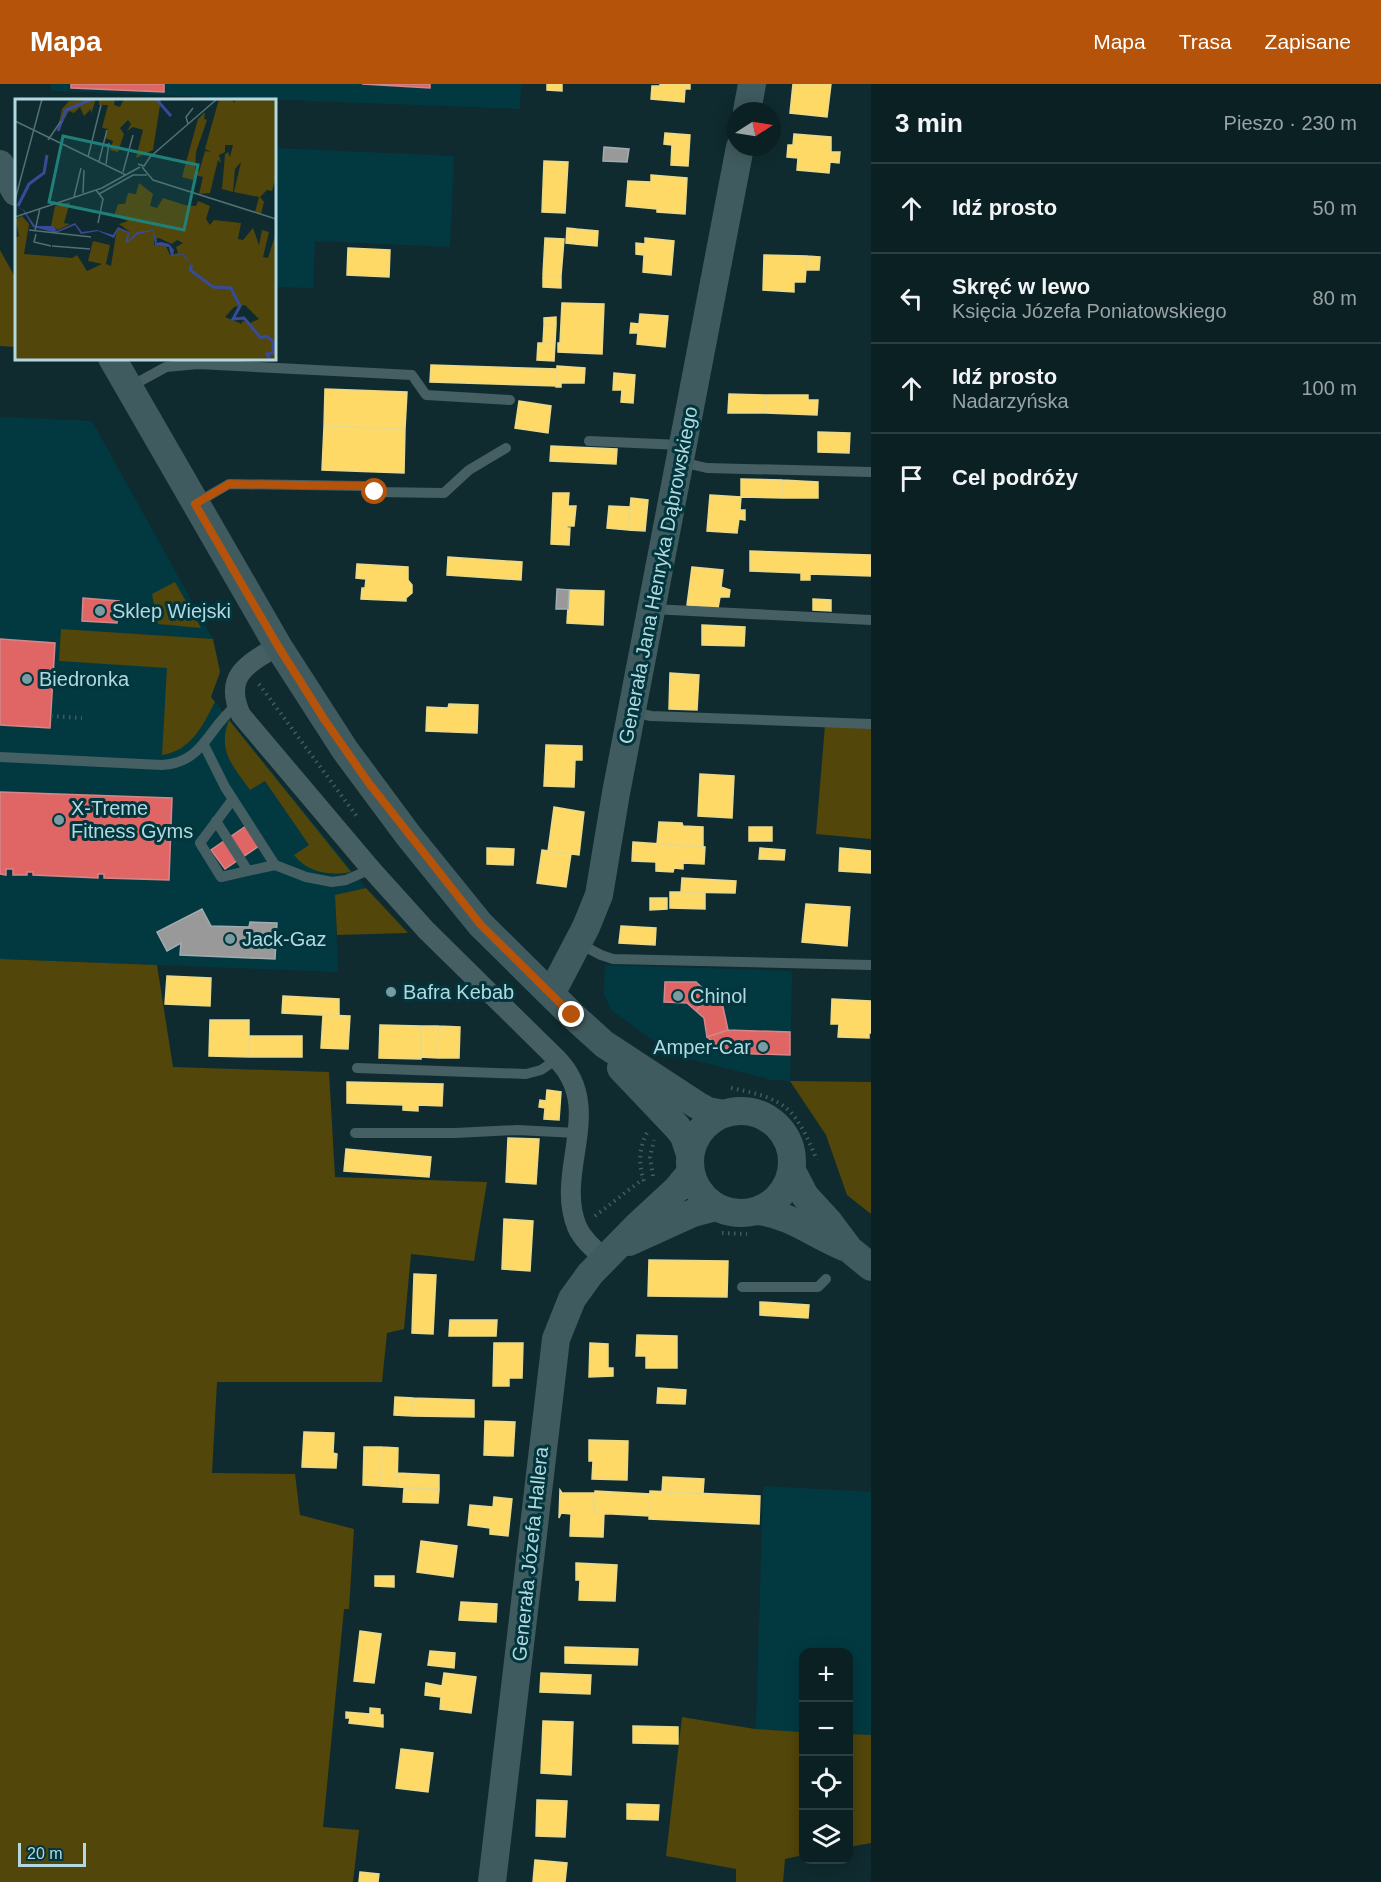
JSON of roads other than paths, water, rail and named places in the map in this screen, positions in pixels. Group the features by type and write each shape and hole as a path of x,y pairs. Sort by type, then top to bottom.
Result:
{"street":[{"path":"749,102 752,84"},
{"name":"Generała Jana Henryka Dąbrowskiego","path":"551,994 578,943 598,894 738,156"},
{"path":"0,164 15,190"},
{"path":"113,360 278,646 345,750 408,835 480,924 604,1044 708,1111 726,1101"},
{"path":"278,646 247,665 239,674 234,690 236,706 247,724 370,869 426,930 571,1076 577,1089 579,1102 572,1208 578,1229 585,1241 611,1253"},
{"path":"604,1044 625,1074 684,1136 697,1188 718,1220 732,1213 751,1213 757,1223"},
{"path":"691,1163 693,1145 701,1130 726,1101"},
{"path":"726,1101 774,1123 786,1136 792,1153 790,1180 781,1196 757,1223"},
{"name":"Generała Józefa Hallera","path":"492,1882 553,1351 566,1296 677,1189 691,1163"},
{"path":"792,1171 805,1196 849,1249 871,1267"},
{"name":"Generała Józefa Hallera","path":"611,1253 693,1213 718,1220"},
{"path":"757,1223 788,1218 820,1238 849,1249"}],"lane":[{"path":"128,388 166,367 198,364 412,375 426,395 510,400"},
{"path":"590,441 682,454 707,468 871,472"},
{"path":"195,504 229,484 364,486 375,492 444,493 469,470 506,448"},
{"path":"652,609 871,620"},
{"path":"0,757 170,764 187,759 204,745 222,720 236,706"},
{"path":"632,712 651,716 871,723"},
{"path":"204,745 233,799 275,865"},
{"path":"233,799 200,843 221,877 275,865 306,877 332,882 346,880 370,869"},
{"path":"216,821 248,871"},
{"path":"578,943 613,959 871,965"},
{"path":"357,1068 526,1074 541,1070 556,1059"},
{"path":"355,1133 455,1133 517,1130 577,1133"},
{"path":"741,1287 818,1287 826,1280"}],"place":[{"name":"Sklep Wiejski","path":"100,611"},
{"name":"Biedronka","path":"27,679"},
{"name":"X-Treme Fitness Gyms","path":"59,820"},
{"name":"Jack-Gaz","path":"230,939"},
{"name":"Bafra Kebab","path":"391,992"},
{"name":"Chinol","path":"678,996"},
{"name":"Amper-Car","path":"763,1047"}]}
